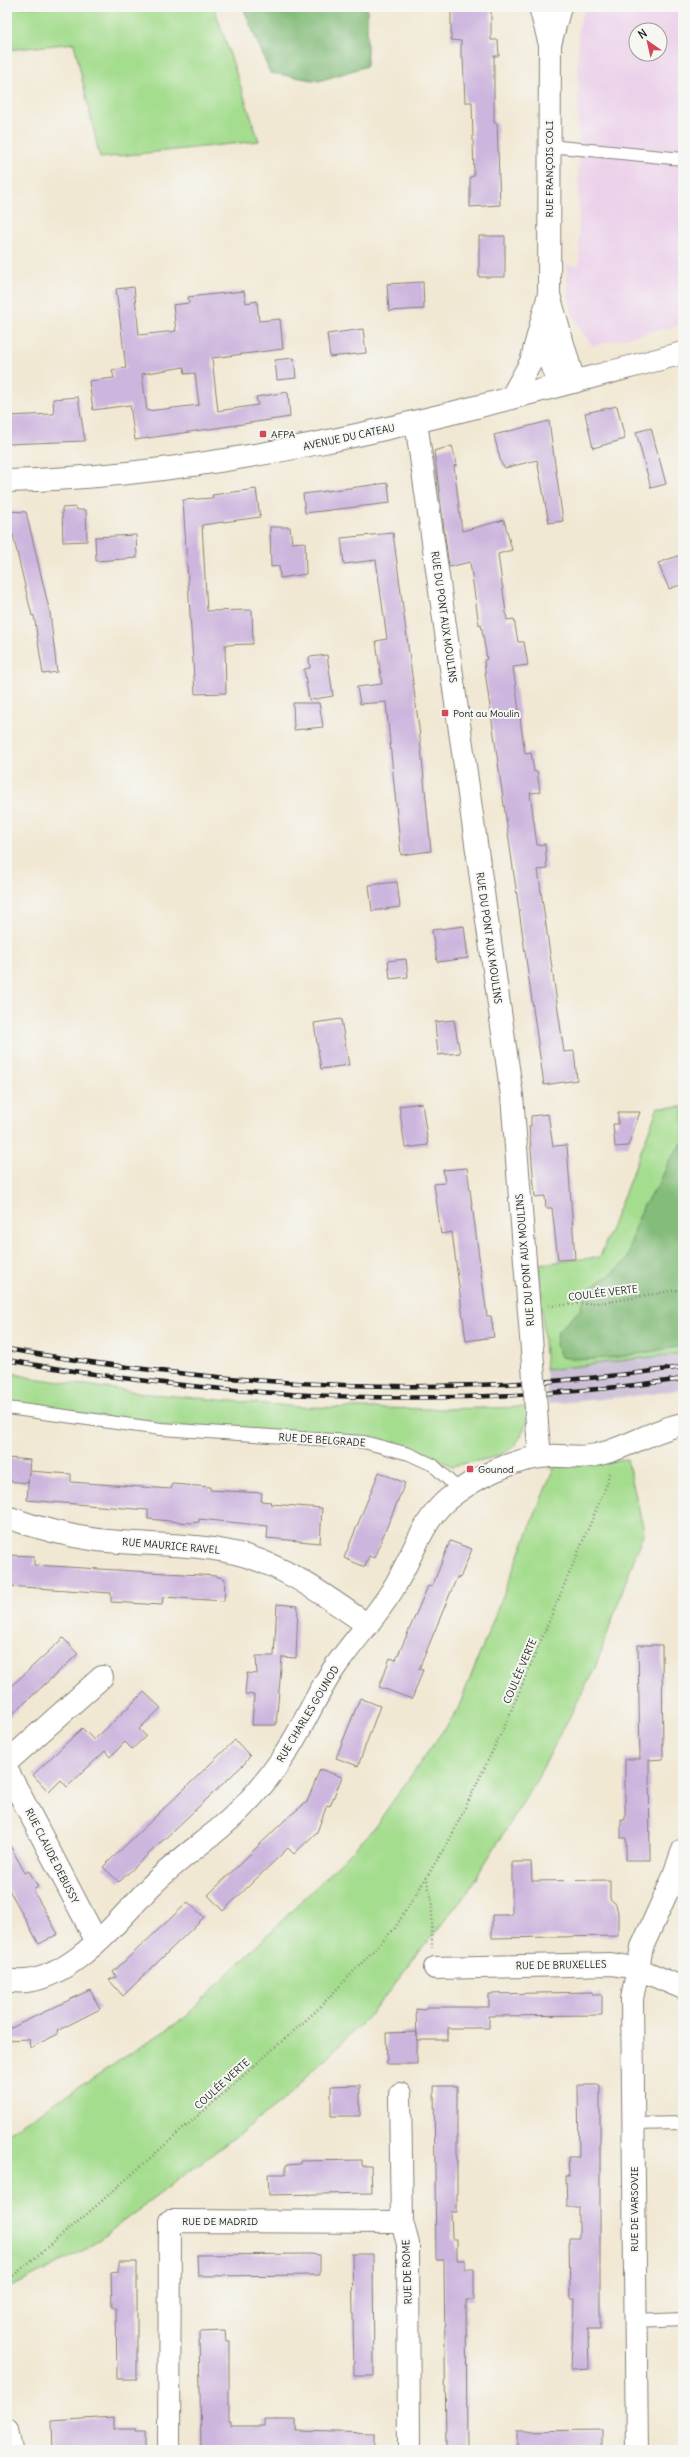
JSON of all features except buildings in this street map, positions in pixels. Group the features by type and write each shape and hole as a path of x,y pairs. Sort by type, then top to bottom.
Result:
{"street":[{"name":"RUE FRANÇOIS COLI","path":"540,7 550,44"},
{"name":"RUE FRANÇOIS COLI","path":"560,7 550,44 549,294 567,384"},
{"name":"RUE FRANÇOIS COLI","path":"511,398 526,375 542,328 549,294"},
{"name":"RUE FRANÇOIS COLI","path":"542,328 546,353 567,384"},
{"name":"AVENUE DU CATEAU","path":"7,481 77,478 202,462 312,445 416,422 683,353"},
{"name":"RUE DU PONT AUX MOULINS","path":"416,422 512,1096 540,1457"},
{"path":"459,1490 503,1468 540,1457 595,1455 644,1436 683,1424"},
{"name":"RUE CHARLES GOUNOD","path":"7,1980 31,1982 44,1977 68,1963 98,1942 117,1924 165,1871 221,1828 261,1787 291,1745 335,1667 368,1625 393,1589 433,1516 445,1501 459,1490"},
{"name":"RUE MAURICE RAVEL","path":"7,1517 48,1531 82,1538 215,1549 248,1557 286,1572 368,1625"},
{"path":"7,1762 102,1677"},
{"name":"RUE CLAUDE DEBUSSY","path":"7,1770 98,1942"},
{"name":"RUE DE VARSOVIE","path":"637,2450 632,1998 636,1968 642,1947 671,1883 683,1850"},
{"name":"RUE DE BRUXELLES","path":"435,1968 611,1964 636,1968 683,1988"},
{"name":"RUE DE ROME","path":"400,2094 402,2222 408,2244 409,2450"},
{"name":"RUE DE MADRID","path":"169,2450 170,2221 402,2222"},
{"path":"7,2430 11,2450"}],"lane":[{"path":"549,146 683,159"},
{"name":"RUE DE BELGRADE","path":"7,1408 161,1429 364,1442 409,1454 433,1465 459,1490"},
{"path":"633,2124 683,2123"},
{"path":"635,2321 683,2319"}],"path":[{"name":"COULÉE VERTE","path":"542,1307 608,1302 683,1289"},
{"name":"COULÉE VERTE","path":"7,2282 99,2203 327,2001 395,1928 450,1839 506,1723 607,1484 609,1468"},
{"path":"426,1879 432,1903 430,1934 435,1968"}],"shaded area":[{"path":"588,7 683,7 683,324 593,346 579,328 572,313 568,293 567,265 579,265 578,30 581,17"},
{"path":"683,1353 683,1389 643,1395 548,1404 546,1370"}],"green space":[{"path":"7,7 214,7 259,141 100,158 74,43 7,50"},
{"path":"243,7 367,7 367,66 319,81 270,73"},
{"path":"658,1107 683,1107 683,1353 546,1370 539,1264 600,1257"},
{"path":"683,1142 683,1346 607,1358 576,1359 561,1357 556,1345 558,1331 580,1310 588,1289 613,1273 627,1260 634,1229 644,1205 659,1184 670,1159"},
{"path":"7,1372 32,1378 152,1394 300,1407 443,1409 529,1407 526,1424 520,1437 505,1453 482,1460 452,1466 426,1453 395,1444 161,1425 7,1404"},
{"path":"627,1459 644,1531 595,1668 536,1781 467,1892 371,2014 280,2103 88,2248 10,2288 7,2281 7,2134 183,2019 371,1832 457,1711 554,1467"}],"railway":[{"path":"7,1349 176,1373 260,1381 344,1385 428,1386 512,1384 597,1377 683,1367"},
{"path":"7,1360 91,1374 175,1384 260,1392 345,1396 429,1398 514,1395 599,1389 683,1379"}],"place":[{"name":"AFPA","path":"263,434"},
{"name":"Pont au Moulin","path":"445,713"},
{"name":"Gounod","path":"470,1469"}]}
